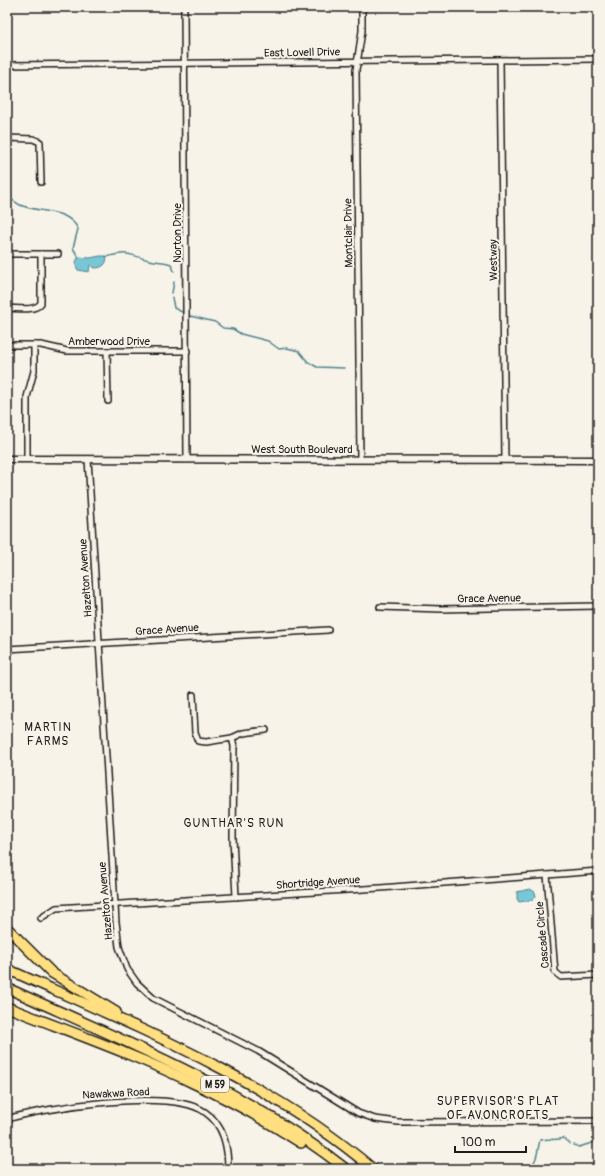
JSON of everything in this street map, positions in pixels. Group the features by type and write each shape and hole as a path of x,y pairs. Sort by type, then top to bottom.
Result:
{"highway":[{"path":"7,928 52,973 81,992 158,1037"},
{"name":"M 59","path":"7,969 220,1066 271,1095 320,1128 373,1169"},
{"name":"M 59","path":"7,988 174,1064 224,1089 293,1130 346,1169"},
{"path":"7,1007 153,1065 196,1084 251,1113 342,1169"}],"street":[{"name":"Norton Drive","path":"184,7 187,459"},
{"name":"Montclair Drive","path":"360,459 357,61 362,31 362,7"},
{"name":"East Lovell Drive","path":"7,65 598,59"},
{"name":"Westway","path":"500,60 505,460"},
{"path":"7,138 33,139 40,142 41,182"},
{"path":"7,254 58,254"},
{"path":"7,308 36,308 41,303 41,254"},
{"name":"Amberwood Drive","path":"7,345 34,345 64,351 187,351"},
{"path":"27,458 27,397 34,371 34,345"},
{"path":"108,351 108,401"},
{"name":"West South Boulevard","path":"7,458 598,460"},
{"name":"Hazelton Avenue","path":"88,459 115,904 118,940 124,962 131,976 148,994 169,1008 228,1035 264,1054 358,1114 375,1119 398,1122 598,1121"},
{"name":"Grace Avenue","path":"380,606 441,608 598,606"},
{"name":"Grace Avenue","path":"7,649 328,630"},
{"path":"193,695 194,733 198,741 206,742 232,738 243,733 266,730"},
{"path":"232,738 235,755 233,780 233,831 236,897"},
{"name":"Shortridge Avenue","path":"41,918 56,908 236,897 598,870"},
{"name":"Cascade Circle","path":"547,875 555,972 561,977 598,975"},
{"name":"Nawakwa Road","path":"7,1119 74,1105 167,1101 195,1106 206,1112 219,1126 225,1140 228,1169"}],"water":[{"path":"107,256 105,263 102,266 95,268 90,265 89,272 78,270 76,262 79,257 90,258"},
{"path":"530,889 535,892 536,897 533,900 519,902 517,899 517,892"}],"waterway":[{"path":"7,197 20,205 60,214 73,222 78,229 73,248 79,258"},
{"path":"106,257 119,254 128,254 152,261 166,262 171,264 174,271"},
{"path":"172,293 174,282"},
{"path":"172,297 174,308 182,312"},
{"path":"190,316 215,322 223,328 233,329 241,334 268,341 279,349 287,348 299,351 308,362 317,367 344,368"},
{"path":"526,1169 535,1161 540,1140 564,1138 570,1144"},
{"path":"574,1145 579,1147 598,1141"}],"district":[{"name":"MARTIN FARMS","path":"48,734"},
{"name":"GUNTHAR'S RUN","path":"234,823"},
{"name":"SUPERVISOR'S PLAT OF AVONCROFTS","path":"498,1108"}]}
